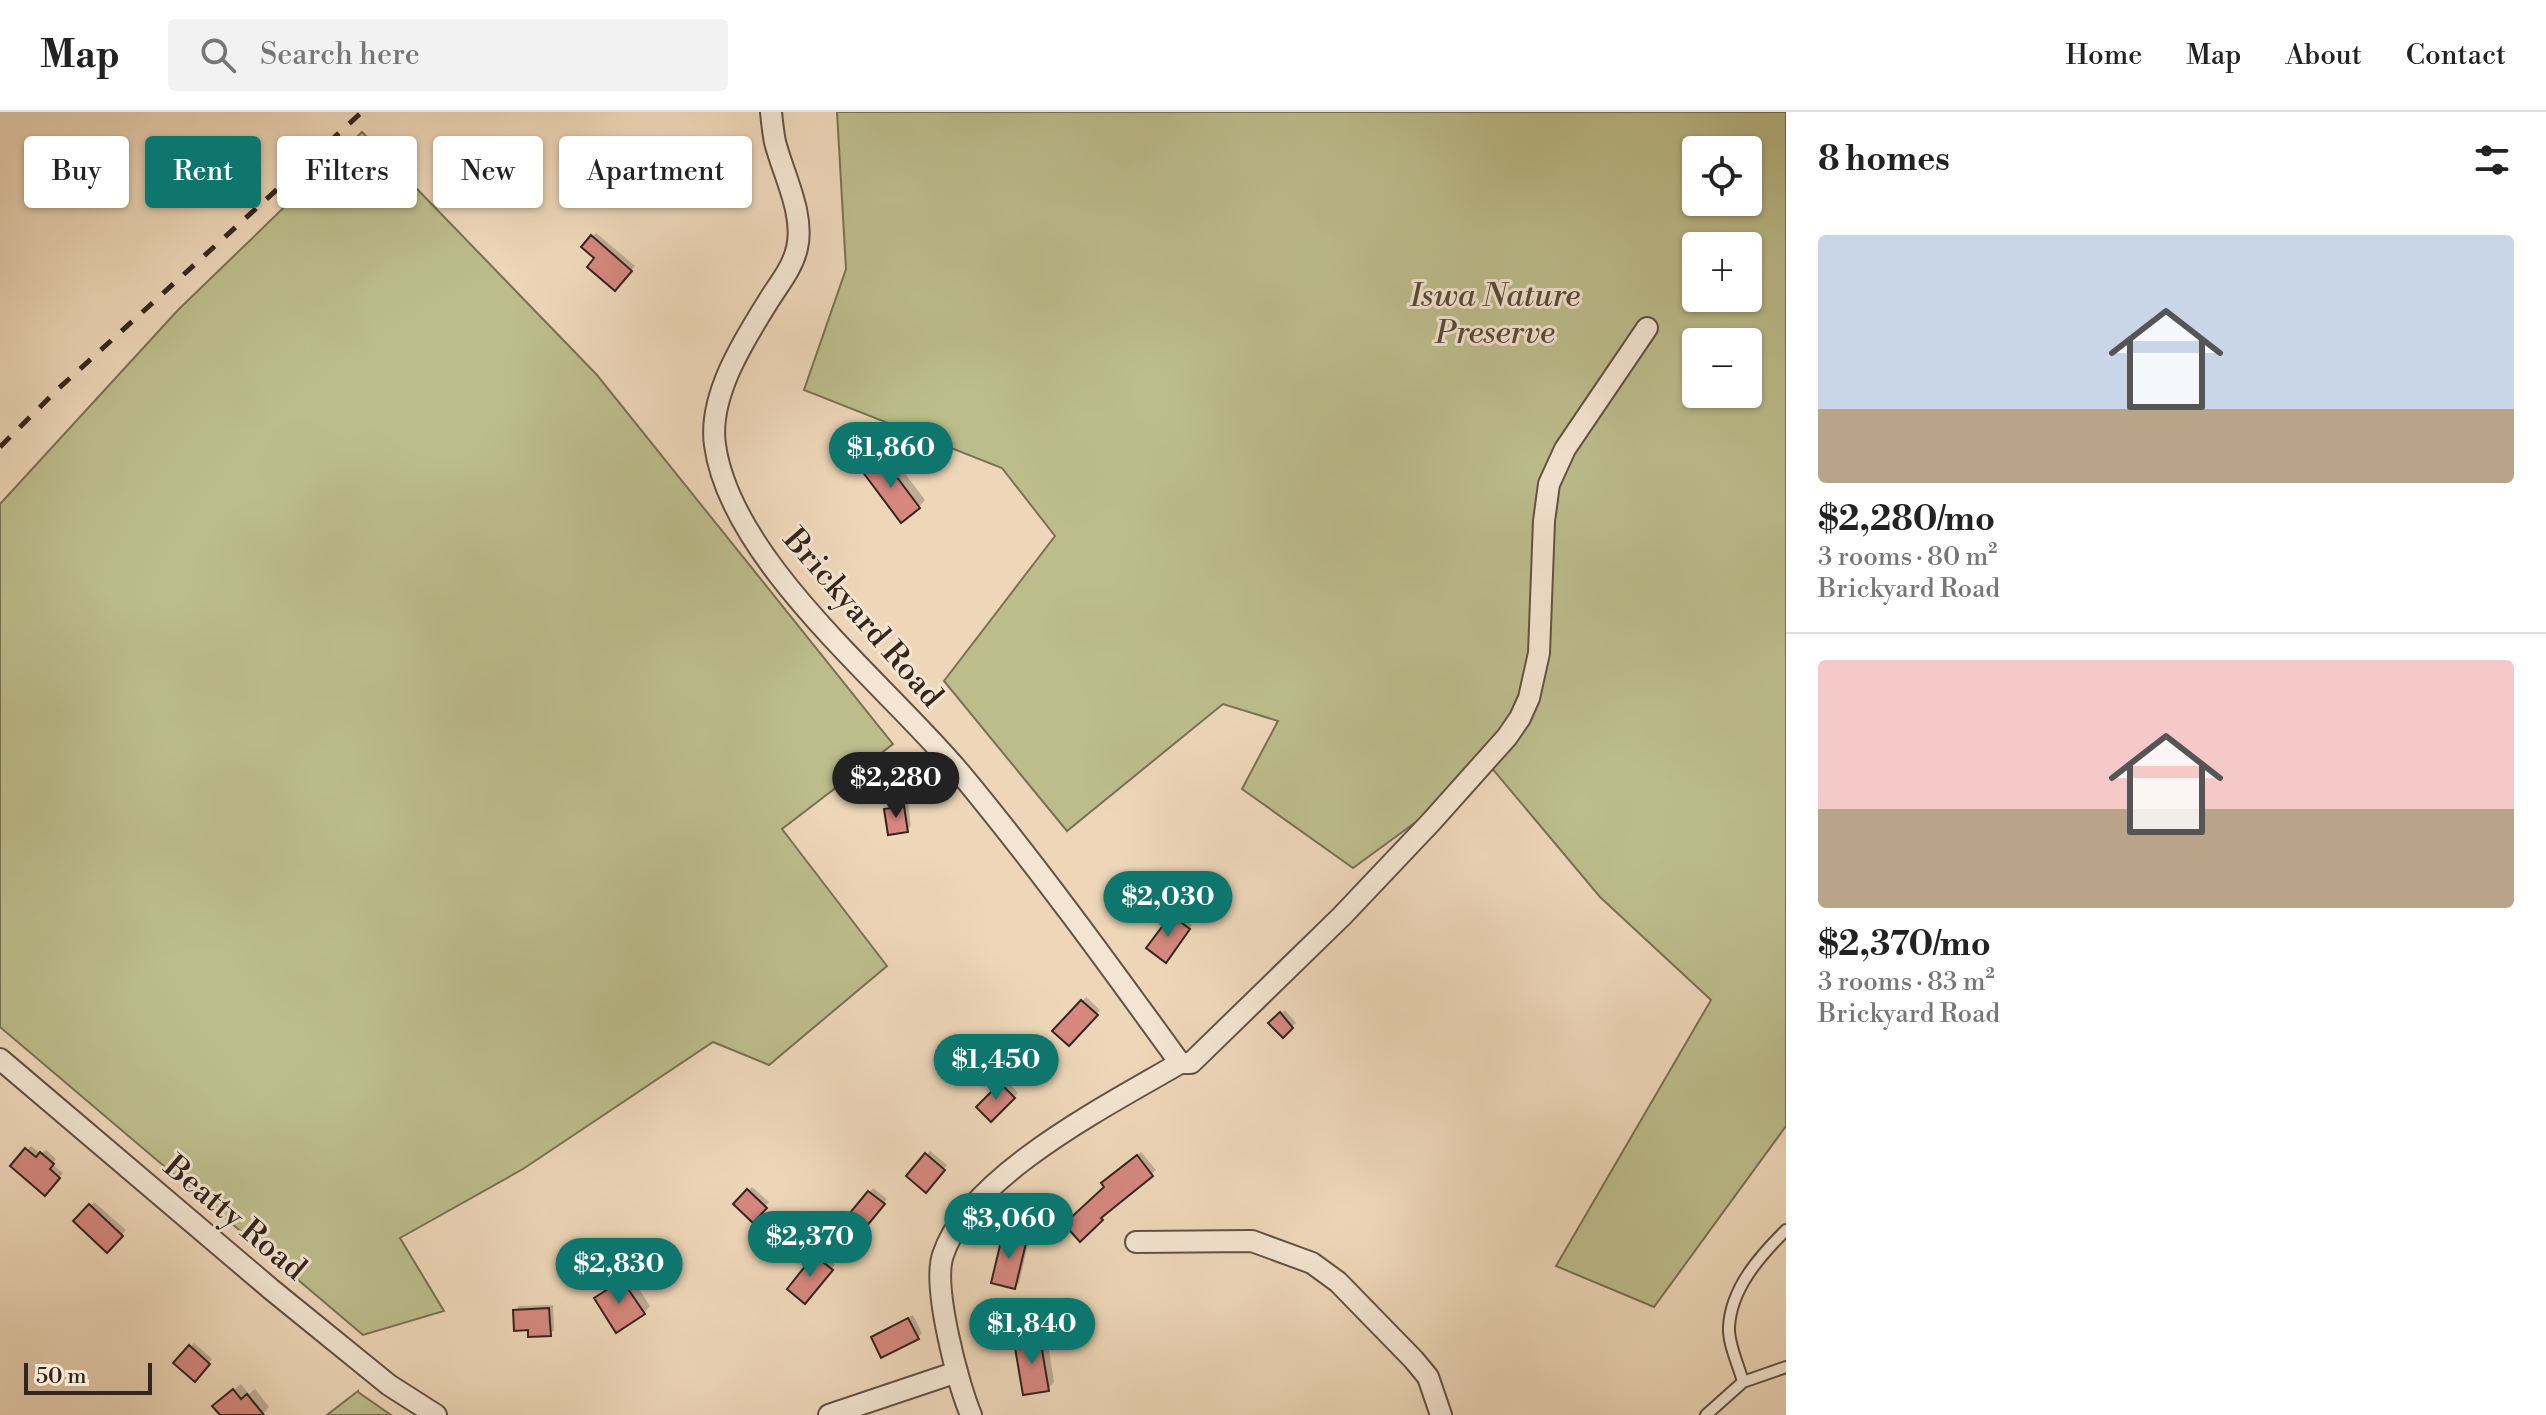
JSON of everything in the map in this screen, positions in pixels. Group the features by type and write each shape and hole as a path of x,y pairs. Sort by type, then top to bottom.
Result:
{"street":[{"name":"Brickyard Road","path":"771,112 775,142 795,212 798,242 792,263 738,351 716,410 714,440 729,496 751,536 782,579 959,773 1116,975 1180,1063"},
{"path":"971,1415 957,1372 942,1295 940,1265 953,1231 969,1207 1021,1163 1091,1116 1180,1063 1191,1063 1342,916 1507,737 1529,698 1539,653 1544,521 1549,484 1565,449 1647,328"},
{"name":"Beatty Road","path":"0,1059 272,1290 389,1385 436,1415"},
{"path":"1136,1242 1252,1241 1312,1263 1338,1282 1414,1360 1428,1377 1441,1415"},
{"path":"829,1415 957,1372"}],"lane":[{"path":"1743,1382 1728,1330 1733,1302 1759,1257 1786,1230"},
{"path":"1706,1415 1743,1382 1786,1367"}],"green space":[{"name":"Iswa Nature Preserve","path":"837,112 1786,112 1786,1126 1654,1307 1556,1266 1711,1000 1600,897 1491,767 1353,868 1242,789 1278,721 1223,704 1067,831 944,681 1055,536 1002,468 804,390 846,269"},
{"path":"417,189 597,375 893,744 782,829 887,966 769,1065 713,1042 523,1169 400,1238 444,1311 363,1335 0,1027 0,504 178,310 283,208 417,208"},
{"path":"358,1392 391,1415 327,1415"}],"building":[{"path":"591,235 632,271 615,291 587,267 594,258 581,247"},
{"path":"881,456 920,508 901,523 862,471"},
{"path":"904,806 908,832 888,835 884,809"},
{"path":"1171,915 1190,929 1166,963 1146,948"},
{"path":"1081,1000 1098,1015 1069,1046 1052,1031"},
{"path":"1280,1012 1293,1028 1283,1038 1268,1023"},
{"path":"1000,1083 1015,1098 991,1122 976,1107"},
{"path":"25,1148 36,1157 40,1152 54,1164 50,1169 60,1178 45,1196 10,1166"},
{"path":"925,1153 945,1170 926,1193 906,1176"},
{"path":"1137,1155 1153,1176 1101,1218 1103,1220 1080,1242 1064,1224 1104,1187 1101,1183"},
{"path":"747,1189 767,1208 753,1223 733,1204"},
{"path":"868,1191 885,1204 866,1227 849,1214"},
{"path":"89,1204 123,1236 107,1253 73,1221"},
{"path":"1003,1233 1027,1239 1015,1289 991,1283"},
{"path":"814,1255 833,1270 805,1304 787,1289"},
{"path":"622,1280 645,1314 616,1333 594,1298"},
{"path":"549,1308 551,1336 528,1337 528,1330 514,1331 513,1310"},
{"path":"908,1318 919,1339 881,1358 871,1337"},
{"path":"1040,1338 1049,1391 1023,1395 1014,1342"},
{"path":"189,1345 210,1364 195,1382 173,1363"},
{"path":"233,1389 241,1399 247,1394 264,1415 220,1415 212,1406"}],"railway":[{"path":"0,447 58,389 362,112"}]}
